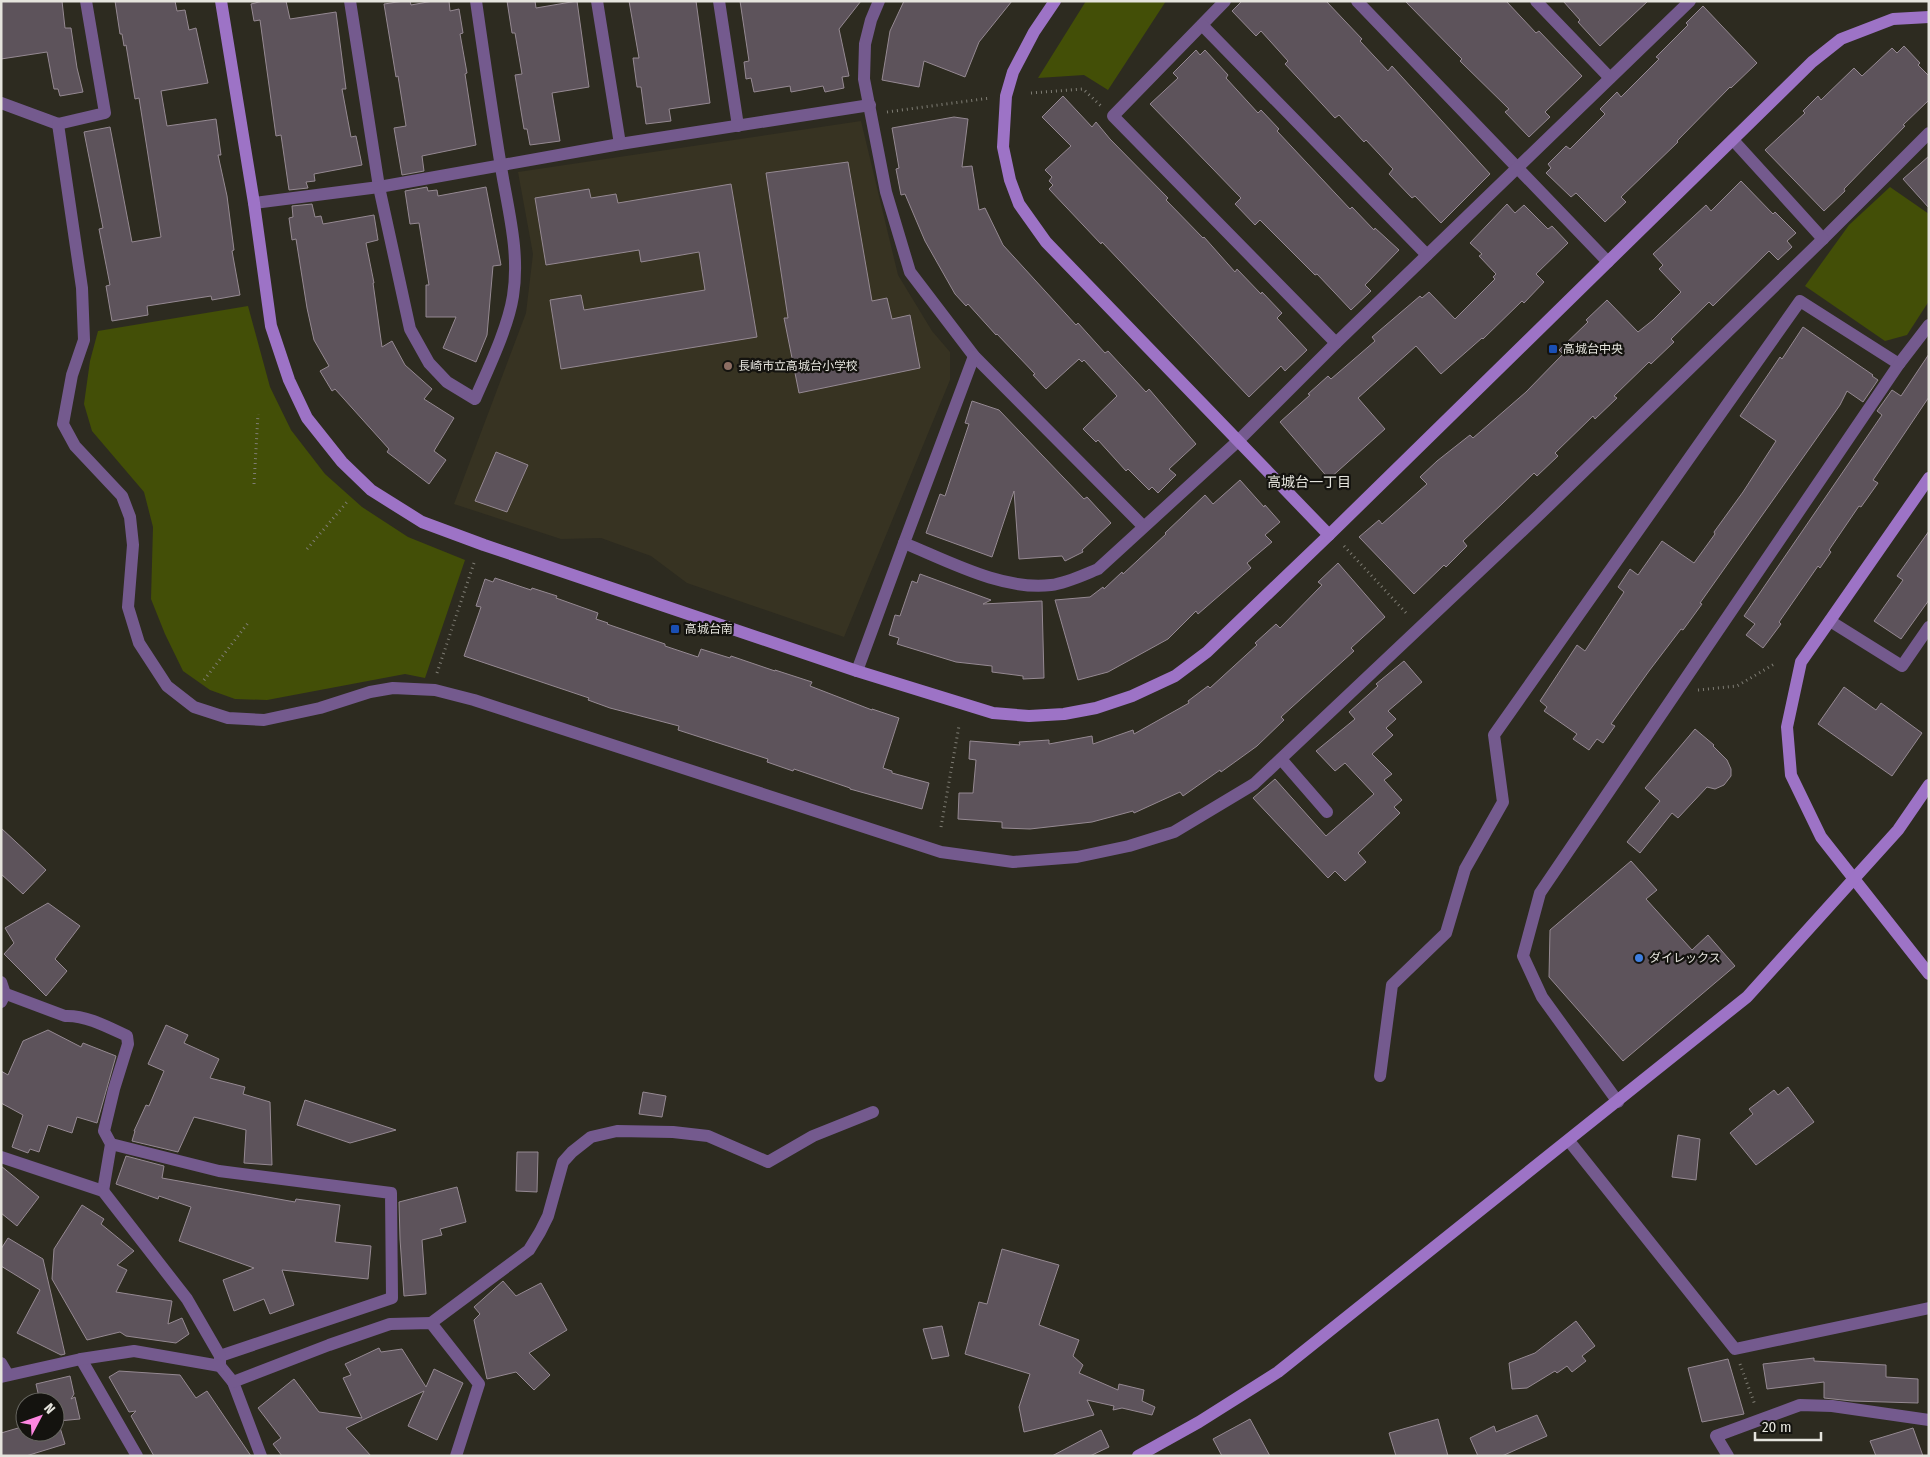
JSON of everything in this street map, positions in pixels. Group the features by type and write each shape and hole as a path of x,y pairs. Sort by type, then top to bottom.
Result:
{"street":[{"path":"1,103 58,124 105,114 86,1"},
{"path":"220,1 254,203 271,326 289,380 307,418 342,462 371,490 422,522 484,545 857,671 993,713 1029,716 1064,714 1096,708 1132,696 1181,671 1207,652 1812,62 1841,39 1893,19 1929,17"},
{"path":"350,1 379,187 410,329 429,363 447,382 474,399 498,347 513,299 516,274 516,252 500,166 476,1"},
{"path":"597,1 620,144"},
{"path":"719,1 738,126"},
{"path":"879,1 870,20 865,44 864,79 886,192 910,272 974,356 1143,526"},
{"path":"1055,1 1034,32 1013,72 1006,96 1003,148 1010,180 1019,204 1046,242 1329,535"},
{"path":"1225,1 1113,116 1336,343"},
{"path":"1357,1 1608,262"},
{"path":"1536,1 1610,78"},
{"path":"904,543 995,580 1023,585 1052,585 1098,569 1238,441 1336,343 1690,1"},
{"path":"1202,25 1427,255"},
{"path":"254,203 379,187 620,144 738,126 871,110"},
{"path":"58,124 84,311 84,340 72,375 63,424 75,446 122,496 130,517 133,545 128,607 139,643 167,686 194,707 228,718 264,720 320,708 370,692 393,688 435,690 474,700 941,852 1013,862 1077,857 1129,846 1174,832 1254,784 1539,515 1823,239 1929,133"},
{"path":"1733,140 1823,239"},
{"path":"1380,1076 1392,985 1446,933 1465,869 1503,802 1494,735 1800,301 1899,364"},
{"path":"1618,1102 1542,997 1523,956 1540,892 1899,364 1929,325"},
{"path":"857,671 974,356"},
{"path":"1929,478 1801,662 1787,727 1792,775 1821,837 1929,974"},
{"path":"1830,621 1902,666 1929,627"},
{"path":"1280,759 1327,812"},
{"path":"1138,1456 1198,1422 1278,1372 1747,998 1898,830 1929,785"},
{"path":"2,993 65,1016 74,1015 127,1036 128,1044 114,1089 104,1132 111,1144 103,1191"},
{"path":"233,1382 390,1324 431,1324 529,1250 548,1216 563,1162 572,1152 591,1138 616,1131 673,1132 708,1136 768,1162 813,1136 873,1112"},
{"path":"1569,1141 1735,1349 1929,1308"},
{"path":"1,1363 5,1376 81,1359 134,1351 220,1361 392,1298 391,1193 219,1171 111,1144"},
{"path":"1,1156 103,1191 187,1299 233,1382 261,1456"},
{"path":"431,1324 479,1384 456,1456"},
{"path":"81,1359 137,1456"},
{"path":"1728,1456 1716,1436 1800,1405 1832,1406 1929,1420"}],"path":[{"path":"1031,93 1083,89 1106,111"},
{"path":"871,110 1006,96"},
{"path":"254,484 258,414"},
{"path":"308,549 347,502"},
{"path":"1344,546 1420,627"},
{"path":"436,680 475,560"},
{"path":"204,680 248,623"},
{"path":"1695,691 1737,686 1776,663"},
{"path":"942,827 959,726"},
{"path":"1735,1349 1759,1419"}],"shaded area":[{"name":"長崎市立高城台小学校","path":"861,121 898,275 932,331 950,352 950,380 844,637 687,583 651,556 601,538 561,539 454,504 526,313 533,254 518,172"}],"green space":[{"path":"1086,1 1166,1 1108,90 1084,75 1038,78"},
{"path":"1890,187 1929,214 1929,301 1907,335 1885,341 1805,286 1849,225"},
{"path":"248,306 270,387 291,430 325,474 362,507 408,537 465,560 425,678 405,674 267,700 235,699 210,690 183,671 165,634 151,599 153,527 144,492 92,431 84,404 90,361 98,331"}],"building":[{"path":"1,1 62,1 65,28 71,28 83,92 60,96 58,89 54,89 47,52 1,59"},
{"path":"115,1 175,1 177,11 185,10 189,30 196,28 208,83 161,91 167,126 216,119 221,155 218,155 227,196 234,250 232,251 240,295 212,300 211,296 147,306 148,315 112,321 106,286 110,285 99,229 103,228 84,132 110,127 132,242 161,237 139,98 135,99 126,45 124,46 122,34 120,34"},
{"path":"263,1 286,1 290,19 336,12 346,89 342,89 351,137 356,136 362,165 314,174 315,181 306,182 308,188 289,190 281,135 276,136 260,20 254,21 251,4"},
{"path":"410,1 411,5 433,1 449,1 450,11 459,9 463,33 460,34 467,73 465,74 476,145 422,156 424,171 402,175 394,128 406,126 384,4"},
{"path":"507,1 535,1 536,8 577,1 589,87 552,93 560,141 530,145 527,129 524,129 515,75 522,74 515,33 512,33"},
{"path":"629,1 696,1 710,103 669,109 671,121 646,124 641,87 637,87 633,58 639,58"},
{"path":"740,1 861,1 839,29 849,76 842,77 844,88 825,92 823,86 791,92 790,86 754,92 751,78 746,79 744,62 749,61"},
{"path":"904,1 1012,1 979,42 965,77 924,61 919,87 882,80 890,31"},
{"path":"1242,1 1326,1 1362,39 1360,41 1388,71 1392,66 1490,174 1441,223 1415,196 1412,198 1389,174 1393,169 1366,140 1364,142 1339,115 1335,118 1285,64 1288,61 1261,31 1256,36 1232,11"},
{"path":"1405,1 1506,1 1536,33 1539,31 1582,76 1545,112 1550,117 1529,137 1505,112 1509,109 1460,61 1462,59"},
{"path":"1563,1 1648,1 1600,46 1578,22 1580,20"},
{"path":"1703,6 1757,63 1730,87 1678,142 1621,197 1626,202 1605,222 1576,193 1571,197 1546,173 1551,168 1548,164 1566,146 1570,149 1605,114 1600,109 1617,92 1621,97 1659,59 1656,57 1688,25 1686,23"},
{"path":"1904,46 1929,76 1929,100 1903,125 1905,126 1824,211 1765,150 1805,113 1803,111 1818,96 1821,100 1854,68 1862,76 1892,48 1897,53"},
{"path":"1196,50 1200,55 1205,50 1228,75 1226,78 1258,113 1261,110 1279,129 1277,131 1350,209 1352,207 1374,230 1375,228 1399,250 1365,285 1371,291 1351,310 1317,274 1315,275 1260,220 1255,225 1235,204 1241,198 1150,104 1178,78 1173,73"},
{"path":"1063,96 1092,127 1096,122 1110,139 1168,198 1166,200 1204,237 1235,272 1237,269 1261,294 1262,292 1282,313 1277,318 1307,350 1285,371 1281,366 1249,397 1049,189 1053,185 1049,181 1052,177 1045,170 1071,146 1042,117"},
{"path":"954,117 968,119 962,167 972,166 979,210 985,208 1003,245 1076,325 1078,323 1105,353 1108,351 1146,392 1149,389 1196,444 1169,469 1176,475 1158,493 1152,487 1149,490 1128,469 1126,471 1098,440 1096,442 1083,429 1117,396 1084,360 1082,362 1079,359 1046,389 1033,375 1035,374 997,334 968,304 966,306 955,294 925,241 905,194 901,195 896,169 899,168 892,128"},
{"path":"1929,156 1929,208 1903,179"},
{"path":"848,162 872,301 887,298 892,319 910,315 920,368 799,393 784,318 788,318 766,173"},
{"path":"1741,181 1773,214 1775,212 1796,233 1787,241 1792,247 1778,260 1769,251 1713,306 1709,302 1671,339 1674,342 1651,364 1649,362 1614,396 1617,398 1595,419 1593,416 1555,453 1558,456 1537,476 1534,473 1463,541 1467,546 1414,594 1359,537 1379,520 1382,524 1427,484 1420,477 1437,461 1470,435 1473,438 1526,392 1563,354 1559,350 1588,322 1586,320 1607,300 1638,332 1653,320 1681,292 1659,269 1663,265 1653,254 1706,205 1711,211"},
{"path":"731,184 757,337 561,369 550,300 581,295 584,310 705,290 699,252 641,262 639,250 546,265 535,198 589,189 591,198 616,194 618,203"},
{"path":"427,187 428,191 437,190 438,196 486,187 501,265 493,266 487,335 476,362 443,348 456,317 426,317 426,285 429,285 419,223 410,224 405,191"},
{"path":"312,204 315,217 321,216 323,224 374,215 378,240 366,243 374,283 382,347 392,341 405,365 432,389 424,399 454,418 434,451 446,460 429,484 387,452 389,449 335,389 332,391 320,371 329,366 314,340 296,239 292,240 289,218 293,217 292,206"},
{"path":"1507,204 1515,213 1524,205 1548,229 1552,226 1568,243 1536,274 1544,282 1524,303 1522,301 1483,339 1441,374 1416,346 1358,398 1385,429 1329,479 1280,422 1328,376 1331,379 1375,341 1372,337 1420,296 1422,298 1429,292 1455,319 1495,279 1493,277 1496,274 1479,256 1482,254 1470,243"},
{"path":"1803,327 1878,380 1863,402 1847,391 1840,405 1700,603 1702,604 1649,671 1611,724 1615,726 1603,743 1597,739 1589,750 1573,739 1577,734 1544,711 1547,707 1540,701 1577,645 1585,651 1624,592 1618,587 1630,569 1638,575 1662,541 1694,563 1715,534 1714,532 1776,441 1740,416"},
{"path":"1929,354 1929,397 1873,480 1878,483 1861,507 1859,506 1829,550 1831,552 1820,568 1818,566 1779,622 1781,624 1763,648 1746,635 1755,624 1744,616 1882,415 1877,411 1892,390 1901,396"},
{"path":"972,401 999,410 1084,499 1087,497 1111,523 1082,550 1083,552 1065,561 1062,556 1019,559 1014,491 992,557 926,533 940,494 945,496 969,424 965,423"},
{"path":"496,452 528,465 507,512 475,501"},
{"path":"1240,480 1280,522 1265,535 1272,542 1247,563 1251,568 1198,614 1196,611 1168,639 1108,672 1078,680 1055,600 1090,597 1103,587 1104,589 1166,534 1205,495 1213,504"},
{"path":"1929,531 1929,600 1901,639 1874,621 1903,580 1897,576"},
{"path":"1338,563 1385,617 1351,648 1354,651 1281,717 1284,720 1257,746 1221,772 1220,770 1183,796 1180,792 1134,813 1133,811 1092,822 1030,829 1002,828 1002,822 958,819 959,793 973,793 976,760 969,759 970,741 1020,745 1019,742 1049,740 1049,744 1092,736 1093,744 1133,730 1134,734 1189,703 1188,701 1208,686 1210,688 1257,645 1255,643 1276,624 1280,628 1322,585 1318,582"},
{"path":"920,574 991,600 983,604 1042,601 1044,678 1023,679 1023,676 992,672 992,666 956,662 897,644 899,638 889,635 895,615 900,616 912,581 917,583"},
{"path":"495,578 557,596 556,598 598,613 596,619 665,644 665,646 698,657 701,649 730,658 731,656 812,682 810,686 872,710 899,718 883,768 892,771 892,773 929,783 922,809 850,789 794,769 793,771 767,762 768,759 678,730 679,726 610,708 588,700 589,698 464,656 481,607 476,606 485,579 493,582"},
{"path":"1404,661 1422,682 1388,711 1396,719 1386,728 1393,735 1372,754 1392,774 1384,780 1402,800 1394,807 1400,813 1358,853 1366,862 1345,881 1335,871 1328,878 1253,798 1275,779 1326,836 1374,794 1345,763 1335,771 1316,751 1355,719 1349,712 1378,686 1376,684"},
{"path":"1844,687 1876,710 1881,703 1922,733 1892,776 1818,724"},
{"path":"1695,729 1714,745 1727,760 1731,769 1731,776 1724,785 1715,789 1707,787 1678,818 1672,813 1640,853 1627,842 1660,801 1645,788"},
{"path":"1,828 46,870 23,894 1,874"},
{"name":"ダイレックス","path":"1631,861 1657,890 1646,899 1692,950 1708,935 1735,966 1623,1061 1549,977 1550,930"},
{"path":"48,903 80,926 55,959 67,971 46,996 4,954 14,943 5,928"},
{"path":"166,1025 188,1035 184,1043 219,1059 210,1078 245,1087 243,1094 270,1102 272,1165 244,1163 246,1130 194,1117 178,1152 132,1141 134,1131 146,1105 149,1106 164,1071 148,1064"},
{"path":"48,1030 81,1047 83,1043 116,1056 97,1123 77,1117 72,1133 48,1125 39,1152 30,1149 28,1153 12,1147 23,1115 1,1103 1,1071 8,1075 23,1041"},
{"path":"1788,1087 1814,1122 1756,1165 1730,1133 1753,1114 1749,1109 1774,1090 1778,1095"},
{"path":"643,1092 666,1096 662,1117 639,1114"},
{"path":"305,1100 396,1130 350,1143 297,1125"},
{"path":"1678,1135 1700,1139 1696,1180 1672,1177"},
{"path":"517,1152 538,1152 537,1192 516,1191"},
{"path":"126,1156 164,1166 162,1178 295,1202 296,1199 340,1205 335,1242 371,1246 368,1279 282,1270 294,1305 270,1314 264,1299 234,1311 223,1280 254,1268 179,1241 191,1207 159,1196 158,1199 116,1184"},
{"path":"1,1166 39,1197 17,1226 1,1213"},
{"path":"457,1187 466,1222 440,1229 442,1235 422,1240 426,1294 404,1296 399,1202"},
{"path":"82,1205 104,1219 101,1224 134,1251 117,1265 127,1270 116,1292 172,1301 168,1324 182,1318 189,1334 176,1343 126,1336 120,1332 87,1340 52,1279 54,1249"},
{"path":"8,1238 43,1259 65,1354 61,1355 17,1333 40,1290 1,1266 1,1249"},
{"path":"1002,1249 1059,1265 1039,1325 1079,1340 1073,1356 1083,1365 1079,1373 1118,1390 1119,1384 1144,1390 1142,1401 1155,1407 1152,1415 1122,1408 1113,1410 1114,1406 1087,1400 1094,1415 1024,1432 1019,1407 1030,1374 965,1354 979,1302 987,1304"},
{"path":"503,1281 516,1296 541,1283 567,1330 529,1353 550,1375 534,1390 516,1372 487,1379 474,1320 480,1314 474,1307"},
{"path":"1576,1321 1595,1346 1582,1356 1586,1361 1572,1372 1567,1366 1527,1388 1512,1389 1509,1363 1535,1353"},
{"path":"942,1326 949,1356 932,1359 923,1329"},
{"path":"379,1348 381,1352 402,1349 426,1387 434,1369 463,1383 437,1440 408,1426 424,1391 346,1428 371,1456 282,1456 273,1444 281,1438 258,1408 294,1379 319,1412 362,1418 343,1378 351,1375 345,1364"},
{"path":"1814,1358 1814,1361 1886,1365 1886,1377 1918,1379 1918,1403 1852,1401 1824,1398 1824,1382 1767,1389 1763,1364"},
{"path":"1728,1359 1744,1414 1702,1422 1688,1368"},
{"path":"119,1371 180,1375 196,1398 207,1391 251,1456 154,1456 131,1416 136,1411 129,1412 109,1377"},
{"path":"70,1376 74,1394 71,1399 75,1397 80,1419 65,1420 65,1392 38,1392 36,1384"},
{"path":"1537,1415 1547,1436 1502,1456 1478,1456 1470,1438 1494,1426 1496,1432"},
{"path":"1250,1419 1270,1456 1222,1456 1213,1439"},
{"path":"1438,1419 1448,1456 1396,1456 1389,1433"},
{"path":"1913,1428 1923,1456 1876,1456 1870,1441"},
{"path":"15,1429 15,1442 64,1442 65,1444 26,1456 1,1456 1,1433"},
{"path":"1101,1430 1109,1447 1090,1456 1052,1456"}],"place":[{"name":"高城台中央","path":"1553,349"},
{"name":"長崎市立高城台小学校","path":"728,366"},
{"name":"高城台南","path":"675,629"},
{"name":"ダイレックス","path":"1639,958"}],"district":[{"name":"高城台一丁目","path":"1309,482"}]}
